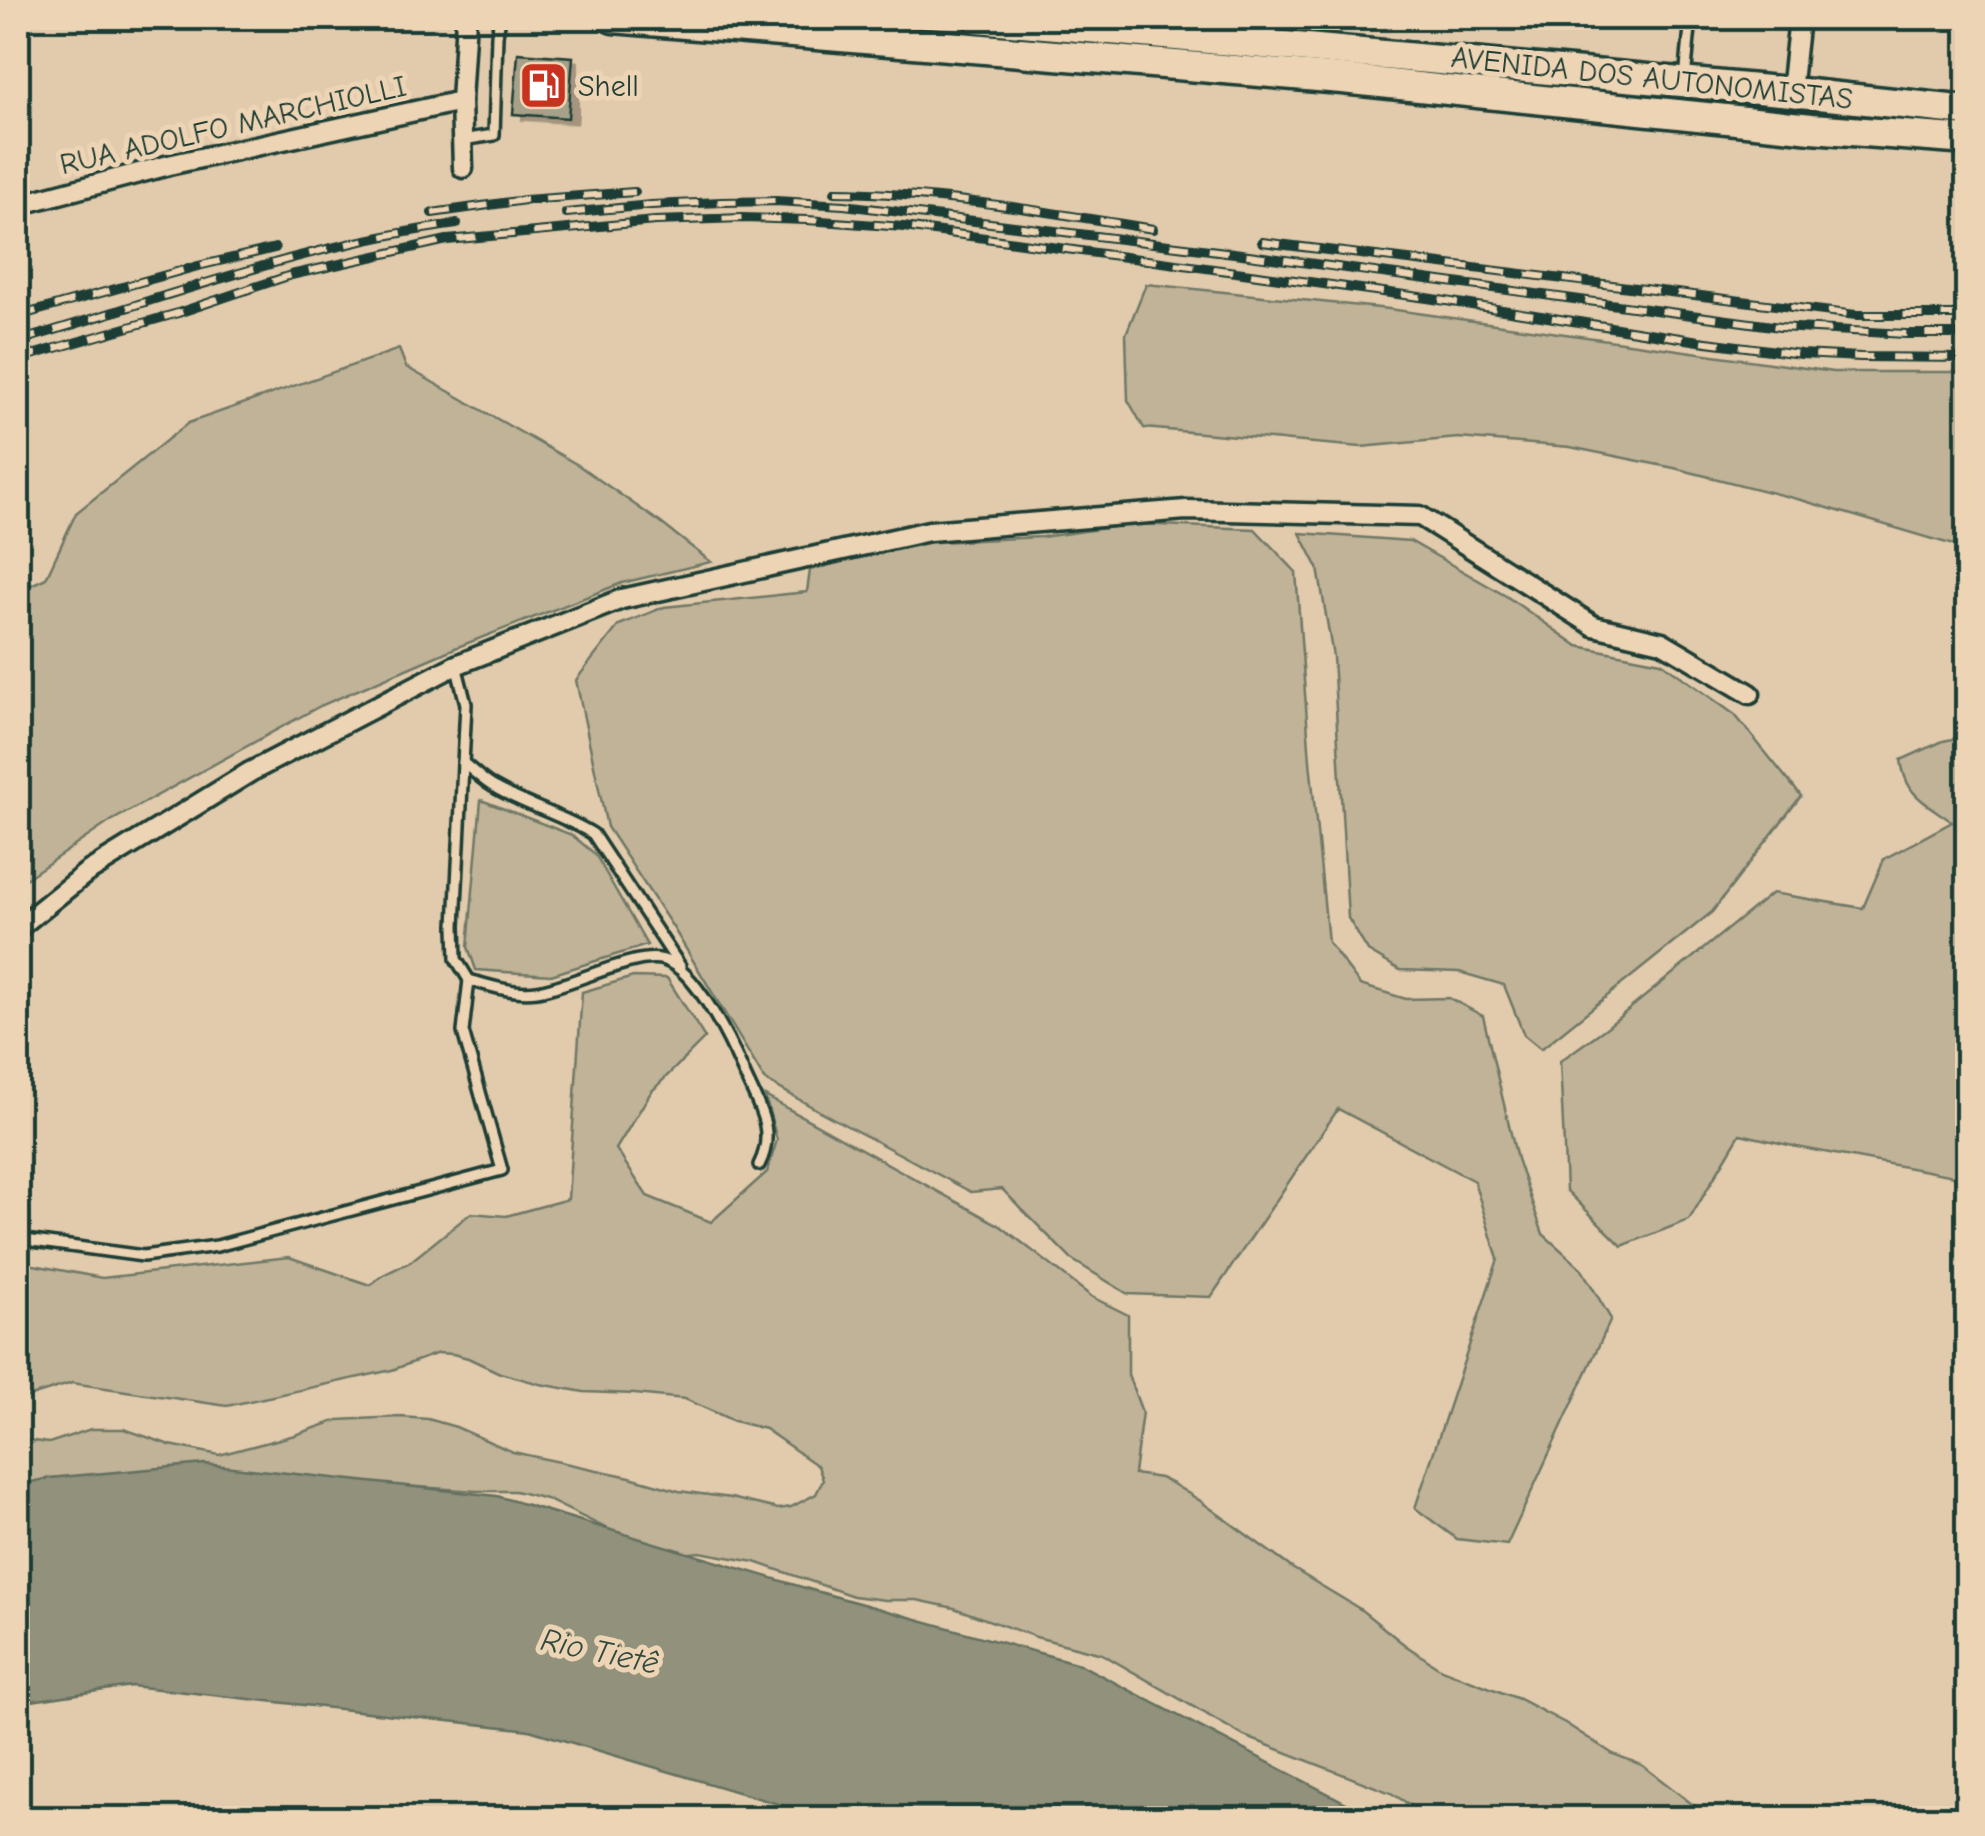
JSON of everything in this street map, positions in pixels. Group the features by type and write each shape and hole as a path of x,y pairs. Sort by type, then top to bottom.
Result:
{"main road":[{"name":"AVENIDA DOS AUTONOMISTAS","path":"613,18 1342,79 1812,128 1968,140"},
{"name":"AVENIDA DOS AUTONOMISTAS","path":"978,18 1131,24 1968,111"},
{"path":"1750,120 1768,113 1791,92"}],"street":[{"path":"463,168 461,100 466,18"},
{"path":"1791,92 1799,18"},
{"path":"1131,24 1141,62"},
{"name":"RUA ADOLFO MARCHIOLLI","path":"18,205 172,164 461,100"},
{"path":"18,928 86,873 250,772 456,665 622,598 929,531 1186,510 1420,516 1594,626 1662,642 1750,694"}],"lane":[{"path":"462,140 494,135 500,18"},
{"path":"1684,82 1691,18"},
{"path":"18,1239 143,1256 217,1246 502,1170 463,1032 469,980 456,959 466,704 456,665"},
{"path":"463,762 491,786 572,821 592,834 733,1049 768,1134 767,1149 759,1165"},
{"path":"469,980 501,989 537,991 642,959 662,959 682,970"}],"shaded area":[{"path":"1146,284 1389,309 1833,372 1967,372 1967,549 1801,500 1570,447 1458,438 1361,447 1144,428 1128,400 1126,334"},
{"path":"399,349 406,367 578,465 711,562 622,583 320,706 111,821 18,884 18,591 46,578 76,513 188,423"},
{"path":"1134,524 1255,529 1296,572 1328,942 1360,985 1406,999 1449,998 1483,1016 1517,1159 1543,1234 1581,1268 1611,1319 1507,1545 1457,1539 1415,1508 1498,1259 1474,1181 1338,1109 1211,1297 1128,1294 1071,1259 1002,1189 971,1192 765,1080 607,827 576,680 619,625 664,607 807,592 810,570 916,543 1042,537"},
{"path":"1300,533 1410,541 1506,596 1578,646 1661,662 1735,715 1801,796 1712,912 1541,1049 1524,1035 1504,985 1459,972 1400,970 1368,951 1348,918 1333,657 1318,568"},
{"path":"1967,736 1967,1183 1965,1178 1740,1134 1689,1220 1622,1246 1566,1190 1560,1061 1772,893 1863,908 1884,859 1952,822 1912,791 1901,760 1943,741"},
{"path":"481,800 572,835 595,854 647,945 551,975 476,970 468,947"},
{"path":"633,977 667,978 705,1038 651,1092 616,1149 647,1196 711,1222 767,1172 777,1140 765,1096 1002,1227 1092,1297 1128,1315 1128,1375 1142,1412 1134,1474 1173,1484 1292,1568 1360,1609 1441,1669 1519,1699 1613,1754 1642,1765 1710,1818 1431,1818 1391,1793 1244,1736 1102,1654 1036,1637 954,1608 917,1600 853,1596 755,1562 700,1552 682,1554 618,1534 546,1499 515,1491 403,1486 18,1489 18,1439 49,1443 91,1429 124,1429 170,1445 219,1455 338,1420 400,1417 428,1419 513,1452 679,1491 778,1509 816,1494 823,1480 818,1466 765,1429 734,1421 685,1399 584,1392 540,1384 453,1354 438,1353 392,1370 227,1406 72,1383 18,1400 18,1262 102,1278 289,1257 370,1285 410,1262 471,1213 506,1216 568,1199 582,992"}],"water":[{"name":"Rio Tietê","path":"205,1464 497,1496 1079,1664 1375,1818 825,1818 529,1730 131,1686 18,1703 18,1485 49,1478"}],"building":[{"name":"Shell","path":"518,53 573,57 568,118 513,114"}],"railway":[{"path":"432,213 525,200 635,192"},
{"path":"835,192 955,200 1153,229"},
{"path":"566,213 722,202 844,205 1780,327 1968,334"},
{"path":"18,359 178,313 291,275 447,240 655,221 742,218 904,227 1427,298 1801,354 1968,358"},
{"path":"18,341 290,259 457,224"},
{"path":"1262,242 1856,315 1968,315"},
{"path":"18,316 275,248"}],"place":[{"name":"Shell","path":"543,86"}]}
